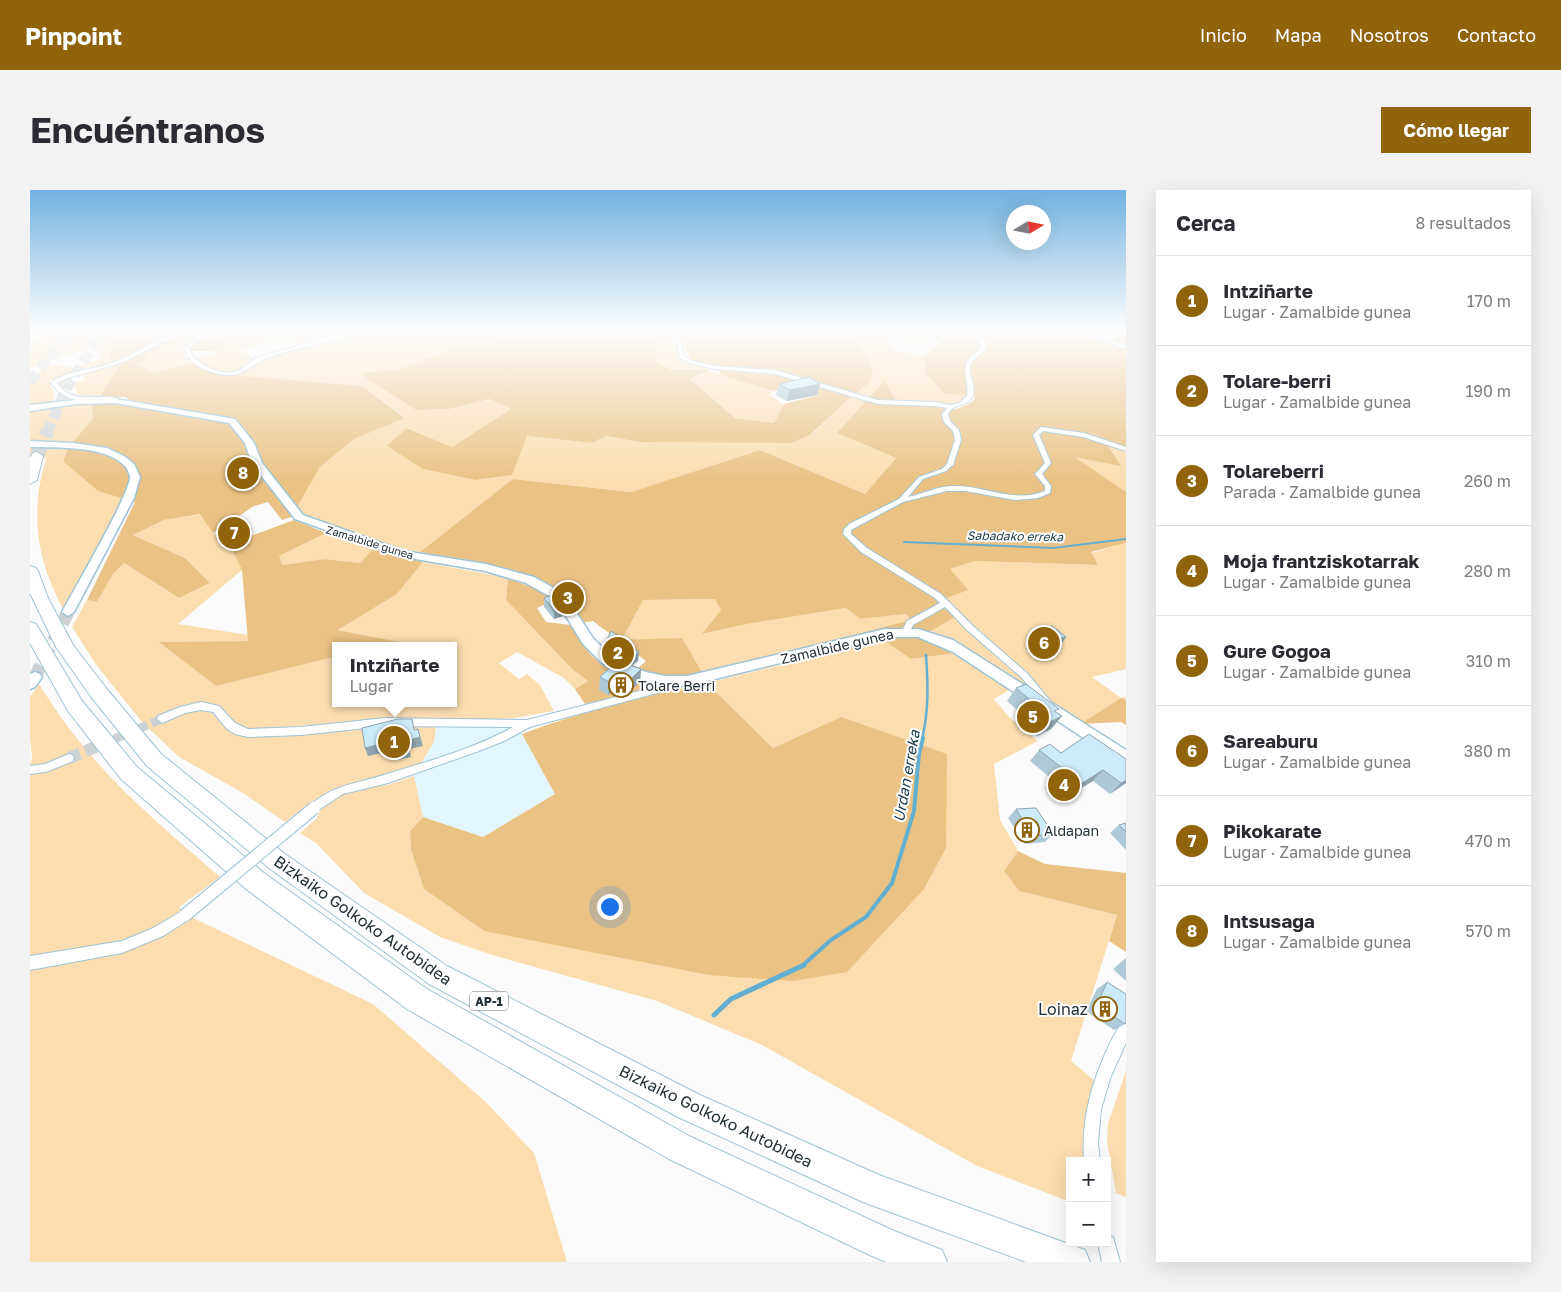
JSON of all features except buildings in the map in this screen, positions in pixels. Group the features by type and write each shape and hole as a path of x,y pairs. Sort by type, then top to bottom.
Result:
{"highway":[{"path":"30,480 38,456"},
{"name":"Bizkaiko Golkoko Autobidea","path":"30,571 40,598 65,647 99,693 154,760 277,861 438,975 689,1106 874,1190 1073,1262"},
{"name":"AP-1","path":"30,628 76,706 129,773 255,881 417,999 680,1148 884,1244 930,1262"}],"street":[{"path":"60,380 54,383 57,390 66,397 111,398 116,399 116,401"},
{"path":"803,380 878,402 938,404 951,407 961,405 969,400 972,393 970,380"},
{"path":"30,408 76,402 116,401"},
{"name":"Zamalbide gunea","path":"116,401 232,421 249,443 257,464 299,517 402,554 508,573 544,586 566,606 597,652 620,668 665,681 687,681 885,633 906,631 930,636 968,654 1126,758"},
{"path":"951,407 945,414 947,422 956,430 958,440 950,465 944,470 922,478 901,500 852,526 848,529 847,534 864,550 926,587 946,603 970,628 1025,676 1053,710"},
{"path":"901,500 913,499 945,488 967,489 1019,498 1033,499 1042,496 1048,492 1048,486 1038,474 1048,463 1036,435 1041,429 1054,429 1094,438 1126,448"},
{"path":"30,444 104,450 121,458 131,466 135,476 129,498 68,612"},
{"path":"906,631 910,623 946,603"},
{"path":"162,719 183,710 201,706 216,709 231,726 239,731 248,733 301,731 385,722 526,724 658,690 665,681"},
{"path":"30,963 122,946 158,932 184,916 323,800 346,787 385,780 465,754 501,739 526,724"},
{"path":"30,770 46,768 69,758"},
{"path":"1092,1157 1092,1114 1108,1061 1126,1028"},
{"path":"1108,1247 1111,1262"}],"shaded area":[{"path":"30,380 49,380 55,396 50,403 30,406"},
{"path":"63,380 71,380 72,383 85,380 111,380 99,397 77,394 75,387 61,389 57,383"},
{"path":"110,380 291,380 362,386 405,418 354,439 320,467 291,517 282,520 268,502 254,506 213,533 200,514 164,520 133,535 185,558 210,583 179,598 124,563 113,574 97,602 87,600 135,502 98,491 63,461 68,448 93,418 92,406 94,403 127,403 129,400 126,397 99,397"},
{"path":"291,380 371,380 416,410 449,409 490,399 512,409 452,447 408,428 423,469 477,480 512,475 526,436 592,443 606,436 640,442 811,435 852,396 867,401 837,433 896,458 865,494 760,450 631,492 513,479 420,552 355,536 323,524 295,508 320,467 354,439 405,417 362,386"},
{"path":"370,380 691,380 735,418 774,423 784,404 819,395 804,386 773,391 737,380 870,380 869,383 810,435 791,443 640,442 606,436 592,443 527,436 512,475 476,480 423,469 387,446 407,428 452,447 511,409 490,399 449,409 416,410"},
{"path":"691,380 738,380 773,391 769,395 784,404 774,423 735,418"},
{"path":"855,380 932,380 969,395 960,403 937,404 907,403 855,394"},
{"path":"885,380 897,404 932,405 956,409 969,404 974,400 975,395 945,394 932,380 1126,380 1126,447 1106,442 1121,466 1075,457 1126,492 1126,543 1091,552 1098,565 975,561 950,569 968,590 941,600 955,617 931,631 925,638 957,653 911,659 883,640 850,648 837,639 911,620 906,614 860,619 846,608 747,624 702,634 721,610 715,599 643,600 622,640 682,638 703,674 677,676 654,673 637,669 646,661 593,621 581,623 560,594 545,582 511,569 420,552 513,479 631,492 760,450 865,494 896,458 837,433"},
{"path":"94,403 92,406 93,418 72,443 30,442 30,409"},
{"path":"1106,441 1126,450 1126,492 1073,456 1120,465"},
{"path":"30,448 68,448 63,461 124,499 63,609 47,572 38,535 38,498 46,458 41,456 30,458"},
{"path":"201,514 213,533 229,544 242,570 178,624 248,635 248,641 160,642 216,686 332,658 332,707 457,707 457,642 400,642 338,630 397,594 423,562 508,578 506,600 572,669 588,681 575,689 564,678 517,652 499,663 519,679 527,674 540,685 554,711 514,718 450,721 411,718 256,729 281,737 352,727 436,726 434,742 422,762 377,779 359,781 331,790 305,806 285,822 243,793 179,757 142,722 97,666 72,627 87,600 97,602 113,574 124,563 179,598 210,583 185,558 133,535 164,520"},
{"path":"294,520 326,533 279,556 282,565 325,559 360,563 373,549 423,562 397,594 338,630 400,642 332,642 332,658 216,686 159,642 248,641 242,570 229,544"},
{"path":"326,533 373,549 360,563 325,559 282,565 278,556"},
{"path":"1126,543 1126,669 1092,677 1121,698 1080,724 965,648 931,631 954,617 941,600 950,569 975,561 1097,565 1091,553"},
{"path":"508,578 546,593 554,600 537,608 546,622 570,625 589,653 603,666 658,684 654,687 585,704 575,689 588,681 572,669 506,600"},
{"path":"715,599 721,610 703,634 747,624 846,608 860,619 906,614 911,620 703,674 622,640 643,600"},
{"path":"883,640 911,659 957,653 1011,689 994,699 1009,717 1038,741 994,764 1000,820 1018,851 1004,871 1019,891 1117,915 1071,1061 1101,1086 1086,1157 1066,1157 1066,1200 977,1166 762,1045 657,1001 492,955 440,937 364,893 316,843 300,833 316,819 323,805 349,790 387,785 414,776 423,817 410,831 411,850 424,889 484,931 841,717 773,748 707,683"},
{"path":"707,683 773,748 841,717 947,754 946,848 924,889 847,972 794,981 709,975 484,931 424,889 411,850 410,831 423,817 483,837 555,794 522,734 614,705"},
{"path":"39,684 72,732 99,765 149,815 220,877 179,907 193,918 373,1004 486,1102 534,1153 567,1262 30,1262 30,766 32,758 30,697"},
{"path":"1126,696 1122,698 1126,701 1126,725 1121,722 1080,724 1121,698"},
{"path":"436,726 513,726 522,734 555,794 483,837 423,817 414,776 434,742"},
{"path":"1018,851 1045,864 1126,873 1126,952 1109,941 1117,915 1019,891 1004,871"},
{"path":"1126,1071 1126,1197 1116,1193 1107,1142 1108,1124"}],"waterway":[{"name":"Sabadako erreka","path":"904,542 1053,548 1126,539"},
{"name":"Urdan erreka","path":"922,739 926,718 926,655"},
{"name":"Urdan erreka","path":"802,966 831,940 866,917 892,883 914,811 919,753 923,738"},
{"name":"Urdan erreka","path":"714,1015 731,999 802,966"}],"tunnel":[{"path":"47,433 72,380"},
{"path":"37,456 48,431"},
{"path":"35,677 68,612"},
{"path":"114,739 162,719"},
{"path":"69,758 117,738"}],"place":[{"name":"Intsusaga","path":"243,473"},
{"name":"Pikokarate","path":"234,533"},
{"name":"Tolareberri","path":"568,598"},
{"name":"Sareaburu","path":"1044,643"},
{"name":"Tolare-berri","path":"618,653"},
{"name":"Tolare Berri","path":"621,685"},
{"name":"Gure Gogoa","path":"1033,717"},
{"name":"Intziñarte","path":"394,742"},
{"name":"Moja frantziskotarrak","path":"1064,785"},
{"name":"Aldapan","path":"1027,830"},
{"name":"Loinaz","path":"1105,1009"}]}
